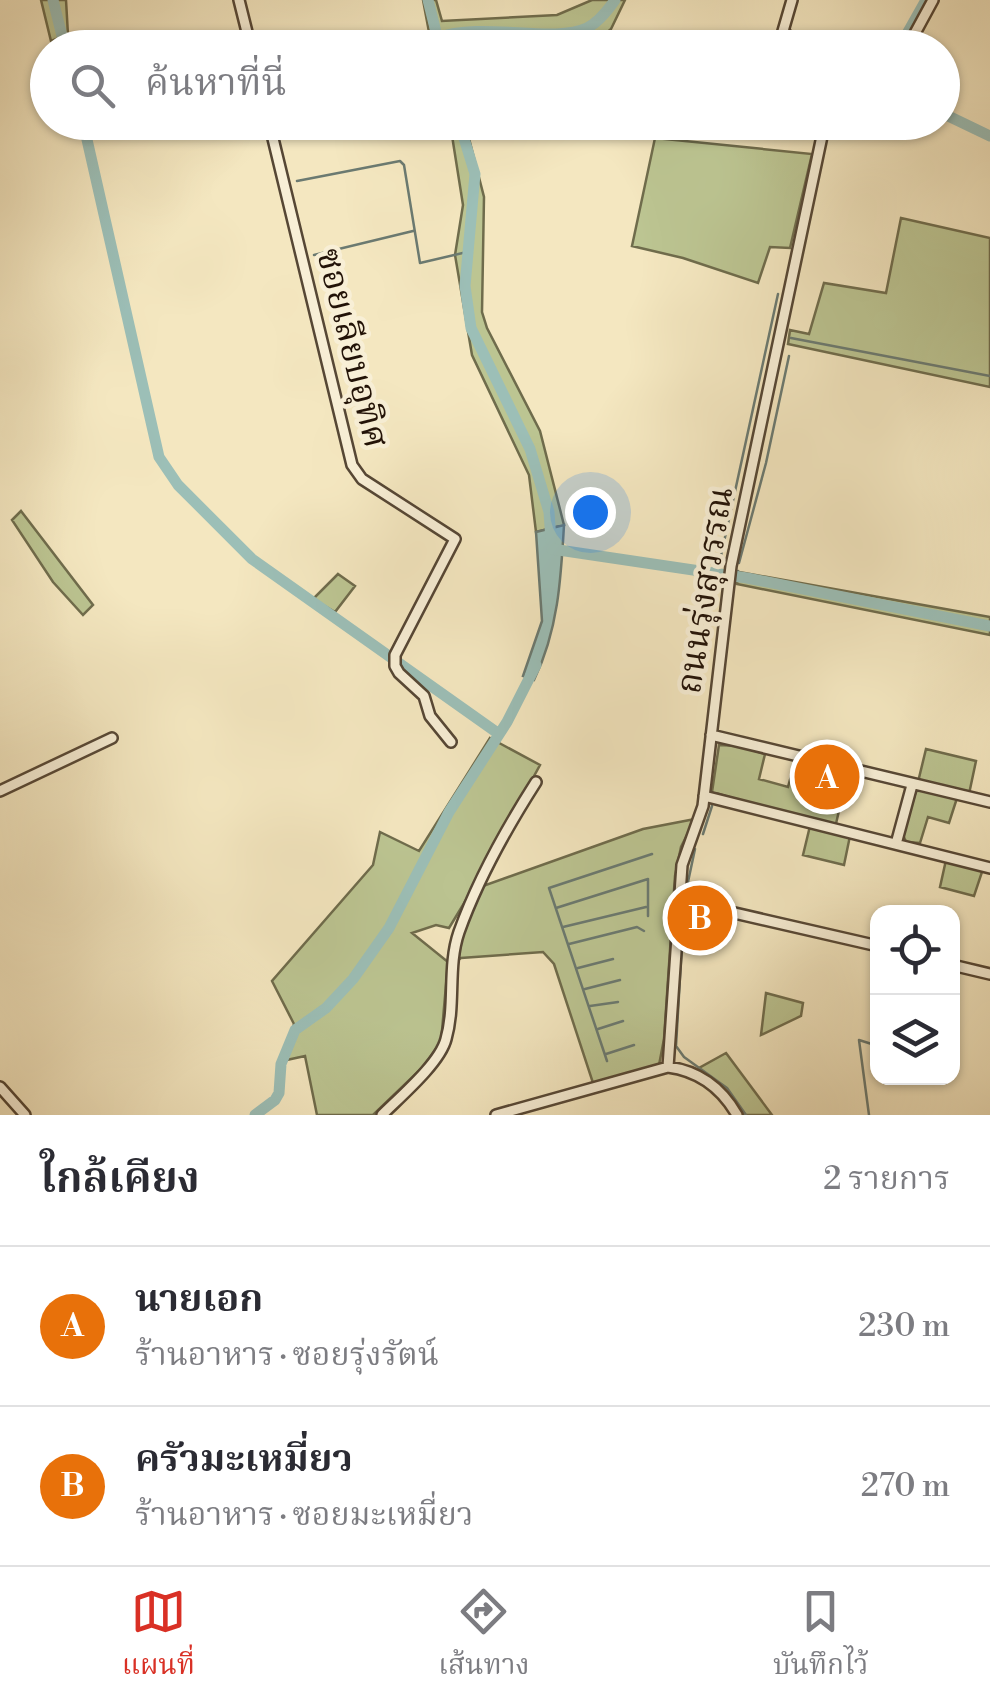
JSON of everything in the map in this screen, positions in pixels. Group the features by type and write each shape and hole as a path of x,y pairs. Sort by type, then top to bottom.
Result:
{"street":[{"path":"239,0 246,30"},
{"path":"784,30 792,0"},
{"path":"917,30 934,0"},
{"name":"ซอยเลียบอุทิศ","path":"273,140 355,471 455,540 395,661 424,696 430,716 452,742"},
{"name":"ถนนรุ่งสุวรรณ","path":"668,1067 678,900 684,855 700,820 704,796 731,567 820,140"},
{"path":"711,736 990,802"},
{"path":"0,791 112,738"},
{"path":"382,1115 414,1083 446,1040 452,956 458,934 509,824 536,782"},
{"path":"896,844 912,785"},
{"path":"704,796 990,868"},
{"path":"678,900 870,944"},
{"path":"960,967 990,974"},
{"path":"496,1115 668,1067 692,1070 715,1086 737,1115"},
{"path":"0,1087 25,1115"}],"green space":[{"path":"41,0 66,0 68,30 48,30"},
{"path":"423,0 436,0 442,21 557,15 592,0 625,0 610,30 429,30"},
{"path":"453,140 469,140 484,197 482,312 540,431 564,525 536,532 529,475 472,355 455,255 463,205"},
{"path":"655,140 812,154 790,248 770,247 758,283 632,246"},
{"path":"901,218 990,238 990,387 788,344 790,330 809,334 824,283 886,293"},
{"path":"21,511 93,605 83,615 53,582 12,520"},
{"path":"739,572 990,617 990,635 737,584"},
{"path":"338,574 355,586 335,612 313,599"},
{"path":"490,738 540,765 472,890 643,829 695,819 681,847 675,876 659,1065 593,1083 554,964 543,952 457,961 469,895 449,928 436,925 412,933 448,962 441,1042 424,1066 373,1115 317,1115 305,1056 282,1061 294,1024 272,981 373,865 380,832 419,851"},
{"path":"719,745 765,754 759,779 788,787 795,761 814,765 806,791 841,802 835,828 712,792"},
{"path":"926,749 976,761 969,794 918,782"},
{"path":"928,790 957,798 949,823 928,817 920,843 906,842 903,835 916,791"},
{"path":"810,826 850,836 844,865 803,855"},
{"path":"946,860 983,869 974,896 940,887"},
{"path":"766,993 803,1003 801,1016 761,1035"},
{"path":"726,1053 772,1115 743,1115 729,1094 699,1068"}],"water":[{"path":"564,525 553,624 534,680 523,676 542,621 536,532"}],"waterway":[{"path":"53,0 60,30"},
{"path":"428,0 436,30"},
{"path":"580,30 595,22 615,0"},
{"path":"909,30 926,0"},
{"path":"960,122 990,136"},
{"path":"87,140 159,457 178,485 252,559 499,734"},
{"path":"465,140 475,174 465,286 471,328 530,449 549,512 551,540"},
{"path":"297,181 400,161 404,165 420,263 467,252"},
{"path":"314,255 413,231"},
{"path":"717,574 778,294"},
{"path":"791,338 990,376"},
{"path":"739,563 789,356"},
{"path":"552,549 747,578 990,626"},
{"path":"737,577 738,571"},
{"path":"255,1115 279,1093 281,1064 295,1030 326,1008 353,979 389,928 449,812 507,722 536,665"},
{"path":"703,834 712,806"},
{"path":"685,896 695,849"},
{"path":"607,1061 549,888 652,854"},
{"path":"556,908 648,879 648,916"},
{"path":"563,927 646,907"},
{"path":"684,910 676,1046 684,1057 727,1088 746,1115"},
{"path":"569,944 637,927 644,931"},
{"path":"578,968 613,959"},
{"path":"585,989 620,980"},
{"path":"590,1006 618,1002"},
{"path":"598,1029 623,1021"},
{"path":"869,1115 859,1040 870,1043"},
{"path":"606,1054 634,1045"}],"place":[{"name":"นายเอก","path":"827,777"},
{"name":"ครัวมะเหมี่ยว","path":"700,918"}]}
